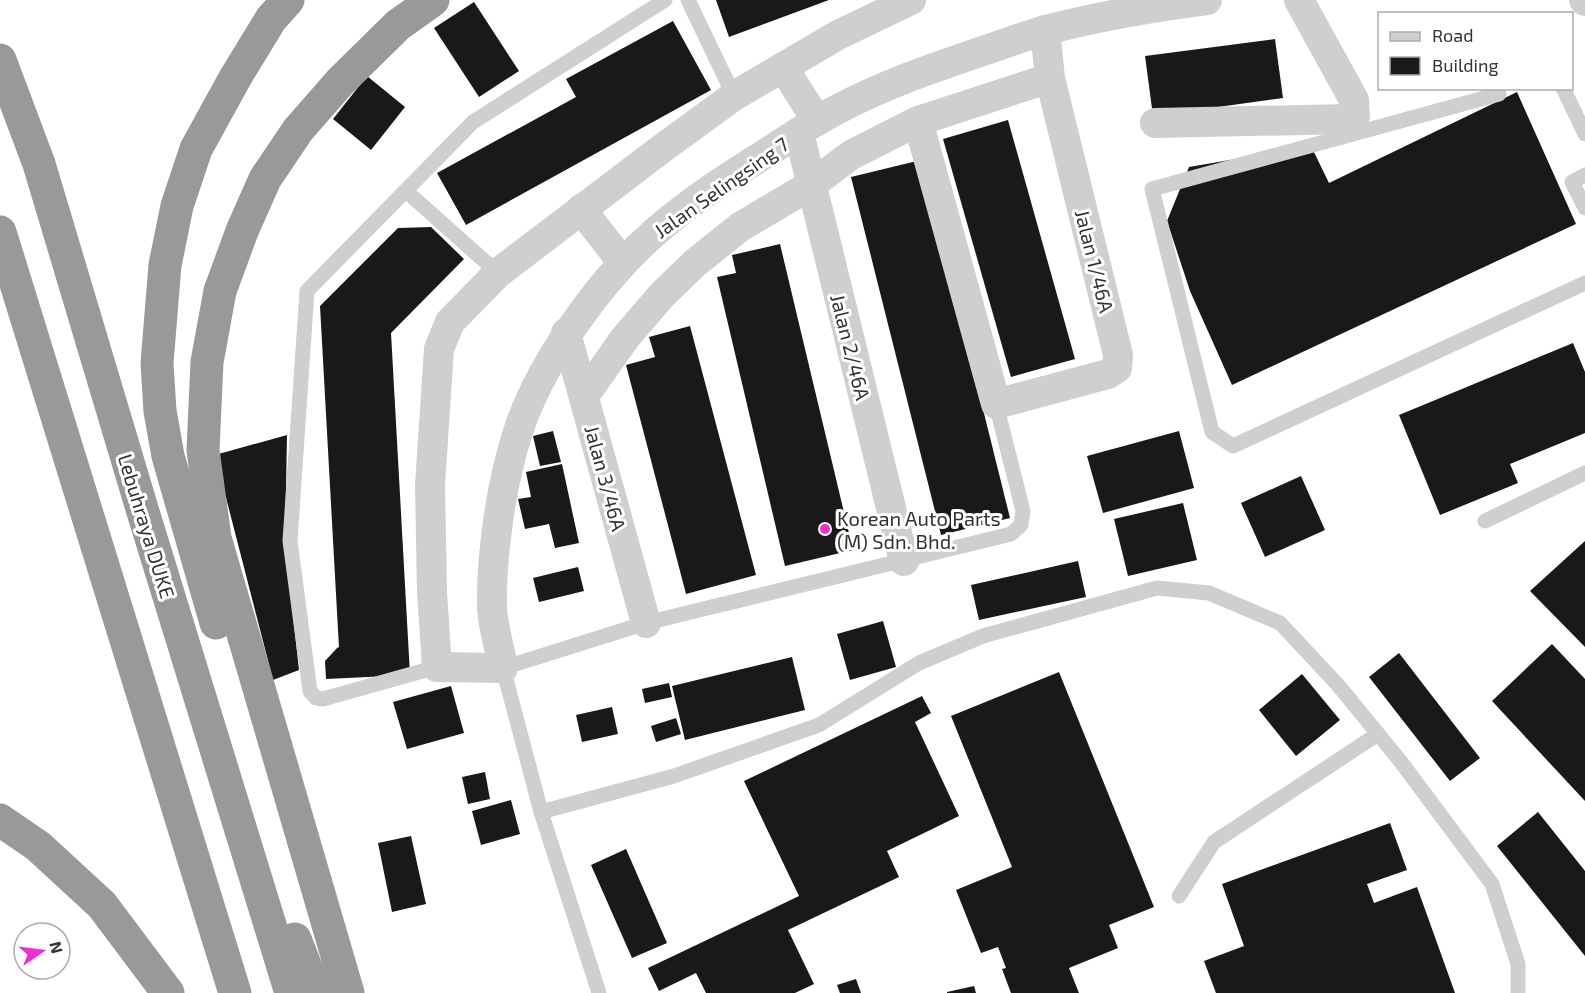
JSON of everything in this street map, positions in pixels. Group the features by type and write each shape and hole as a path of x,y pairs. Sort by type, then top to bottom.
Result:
{"highway":[{"path":"288,0 271,20 235,78 196,149 177,206 165,265 157,363 160,411 171,467 196,557 329,993"},
{"path":"348,993 215,538 203,450 207,362 223,281 265,179 298,130 340,82 398,25 433,0"},
{"name":"Lebuhraya DUKE","path":"0,60 39,164 291,993"},
{"path":"0,231 235,993"},
{"path":"183,639 316,993"},
{"path":"0,820 38,846 102,905 168,993"}],"street":[{"path":"503,668 437,667 432,592 430,485 439,350 450,322 498,273 734,96 838,35 911,0"},
{"name":"Jalan Selingsing 7","path":"503,668 492,610 495,552 504,490 517,434 535,392 566,333 623,263 653,233 733,174 808,127 861,98 930,69 1045,30 1141,4 1208,0"},
{"path":"1155,123 1350,119 1355,116 1354,100 1299,0"},
{"name":"Jalan 1/46A","path":"996,404 1108,374 1117,368 1118,355 1050,78 1045,30"},
{"name":"Jalan 2/46A","path":"783,67 808,127 811,185 903,561"},
{"path":"584,396 625,338 663,295 695,262 740,227 811,185 851,155 918,121 1050,78"},
{"path":"918,121 996,404"},
{"path":"581,209 623,263"},
{"name":"Jalan 3/46A","path":"566,333 646,623"}],"lane":[{"path":"437,667 323,699 316,698 310,691 290,541 307,291 473,122 665,0"},
{"path":"688,0 734,96"},
{"path":"1498,90 1499,94 1152,189 1212,432 1233,446 1585,283"},
{"path":"1564,90 1585,134"},
{"path":"1585,175 1572,182 1585,208"},
{"path":"406,191 498,273"},
{"path":"599,993 541,813 503,668 646,623 1011,534 1022,525 1023,511 996,404"},
{"path":"1485,521 1585,473"},
{"path":"541,813 674,776 819,725 919,663 983,636 1158,588 1209,593 1280,623 1378,734 1492,884 1518,964 1518,993"},
{"path":"1179,896 1214,842 1378,734"}],"building":[{"path":"716,0 829,0 729,37"},
{"path":"474,2 519,71 479,97 434,28"},
{"path":"673,21 711,90 466,225 437,173 576,97 566,79"},
{"path":"1275,39 1283,98 1153,116 1145,56"},
{"path":"367,76 405,107 371,150 333,119"},
{"path":"1517,92 1576,224 1232,385 1190,291 1167,221 1189,167 1311,146 1329,183"},
{"path":"1008,120 1075,359 1011,377 943,139"},
{"path":"921,160 1010,518 941,535 851,177"},
{"path":"431,227 464,259 391,333 410,675 326,679 325,661 339,648 320,306 398,228"},
{"path":"780,244 853,550 785,566 717,277 736,273 732,255"},
{"path":"690,326 756,575 686,594 626,365 655,357 649,337"},
{"path":"1573,343 1585,372 1585,433 1510,464 1518,483 1440,515 1399,415"},
{"path":"553,431 561,462 540,466 533,436"},
{"path":"1179,431 1194,488 1103,513 1087,456"},
{"path":"287,435 285,543 299,670 273,680 215,455"},
{"path":"562,464 579,543 555,548 549,524 525,529 518,499 531,497 526,472"},
{"path":"1301,476 1325,530 1265,557 1241,503"},
{"path":"1183,503 1197,560 1128,576 1114,519"},
{"path":"1585,541 1585,647 1530,591"},
{"path":"1078,561 1086,597 979,620 971,585"},
{"path":"578,567 584,591 539,602 533,578"},
{"path":"883,621 896,667 850,680 837,634"},
{"path":"1552,644 1585,679 1585,801 1492,701"},
{"path":"1399,653 1480,758 1450,781 1369,677"},
{"path":"792,657 805,710 685,740 672,686"},
{"path":"1059,672 1154,907 1109,925 1118,948 1069,968 1079,993 1011,993 1002,969 1006,968 998,947 981,953 956,890 1012,867 951,716"},
{"path":"1302,674 1340,720 1296,756 1259,710"},
{"path":"669,683 672,697 645,703 642,689"},
{"path":"451,686 464,733 407,749 393,702"},
{"path":"922,696 931,713 915,722 959,816 887,851 899,877 788,930 814,984 795,993 706,993 696,973 659,991 648,968 799,896 744,781"},
{"path":"612,707 618,734 582,742 576,715"},
{"path":"676,718 681,734 656,742 651,726"},
{"path":"485,772 490,799 468,804 462,777"},
{"path":"511,800 520,834 481,845 472,811"},
{"path":"1538,812 1585,871 1585,956 1497,846"},
{"path":"1390,823 1407,870 1367,884 1374,903 1417,887 1455,993 1216,993 1204,961 1244,946 1222,884"},
{"path":"411,836 426,904 392,912 378,843"},
{"path":"626,849 667,943 632,958 591,865"},
{"path":"856,979 861,993 840,993 837,985"},
{"path":"974,986 976,993 947,993 947,992"}],"place":[{"name":"Korean Auto Parts (M) Sdn. Bhd.","path":"825,529"}]}
